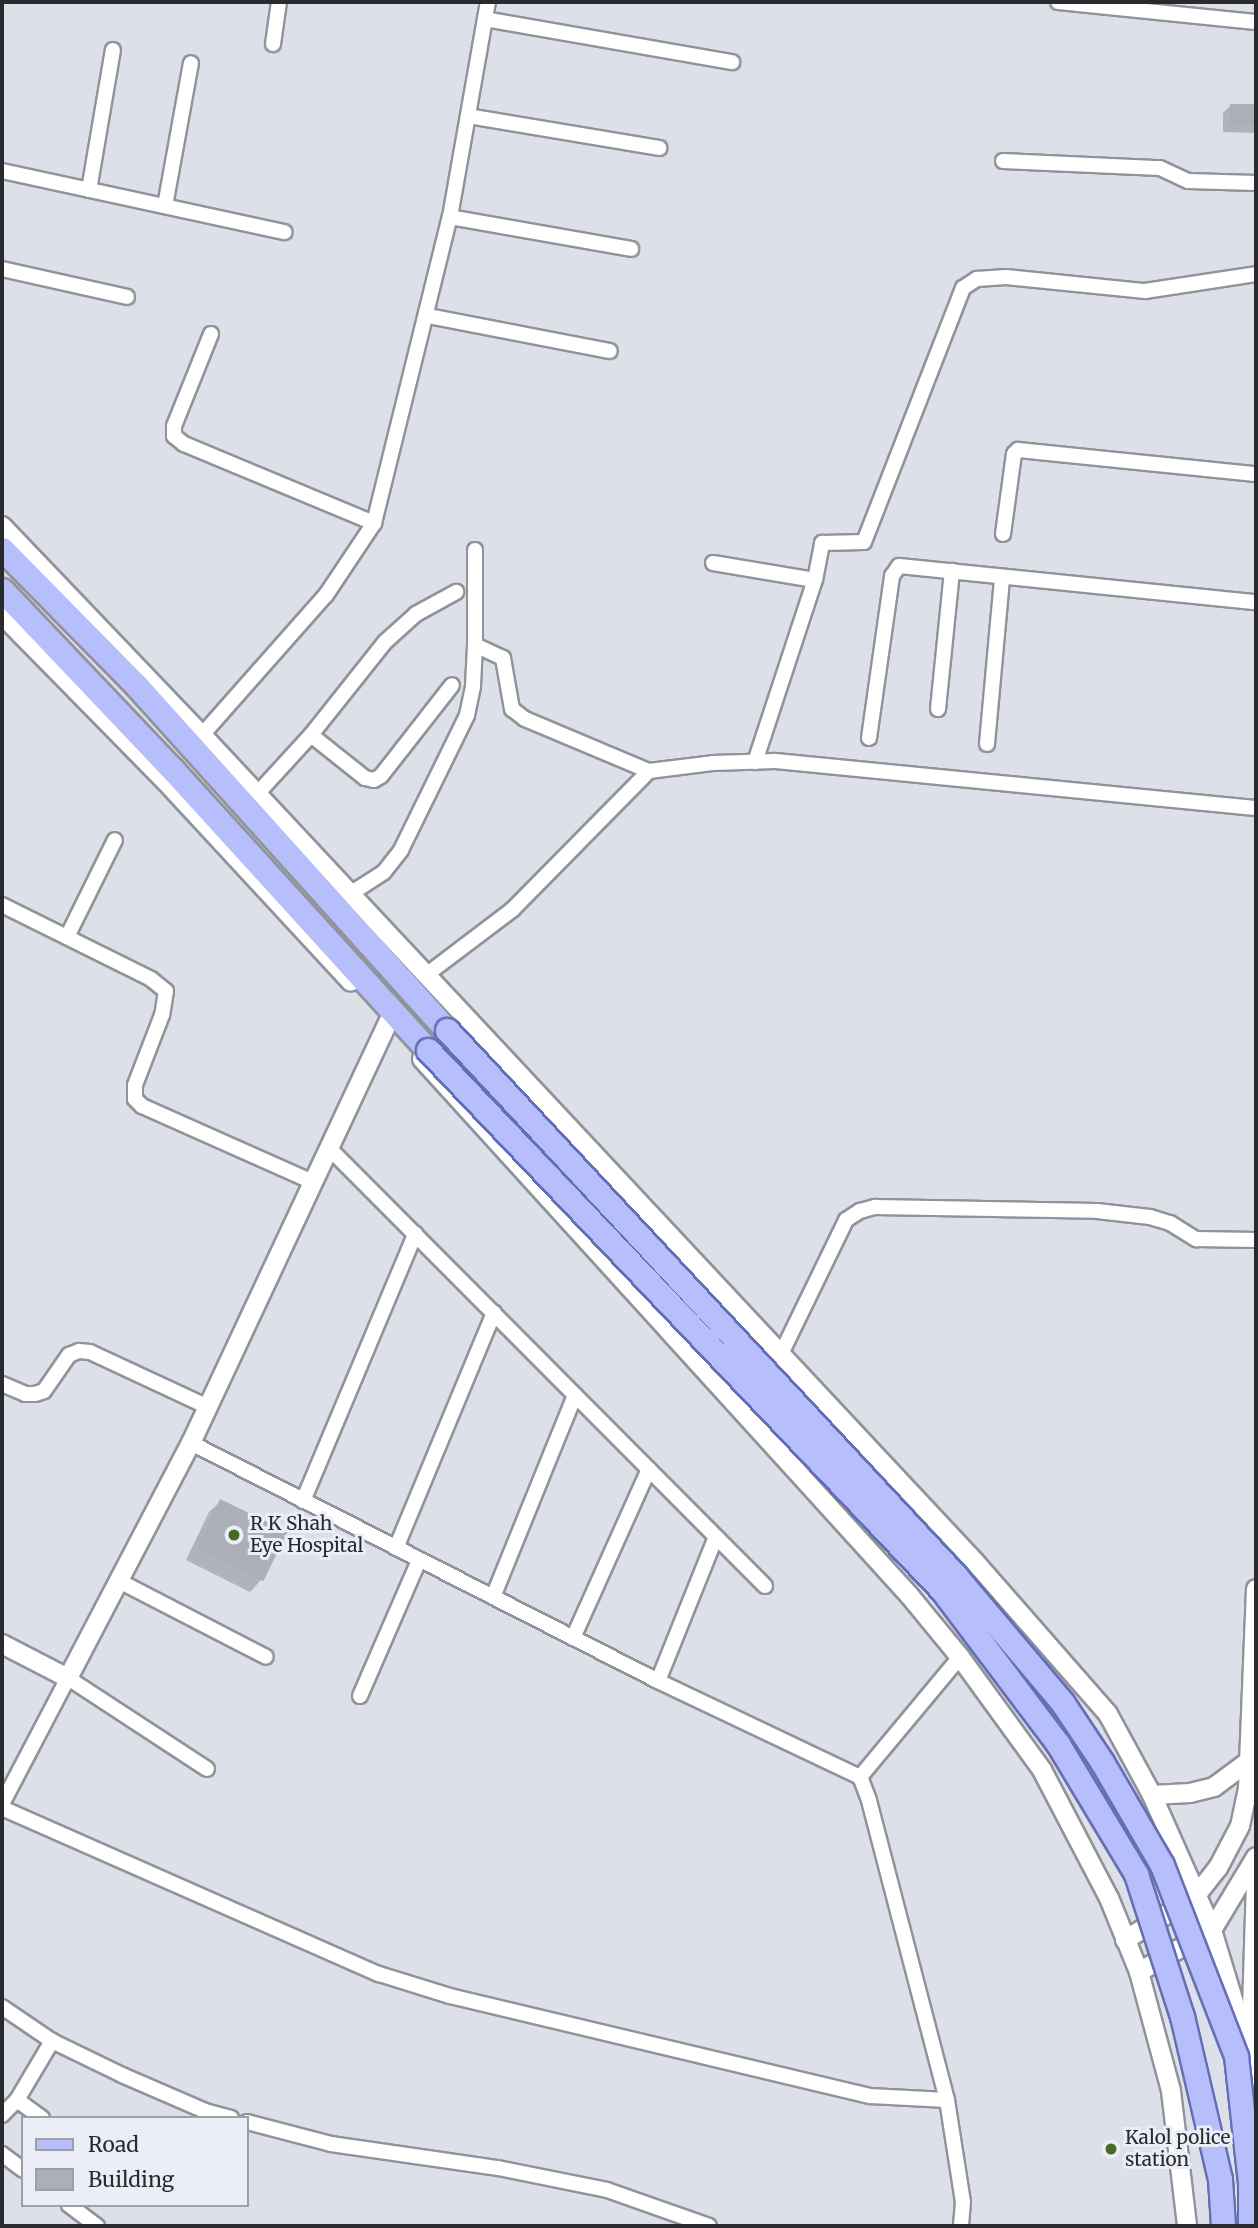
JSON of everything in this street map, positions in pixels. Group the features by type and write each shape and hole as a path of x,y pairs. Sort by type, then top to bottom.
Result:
{"main road":[{"path":"2,549 137,686 447,1030 955,1575 1062,1702 1102,1762 1162,1865 1236,2056 1250,2182 1250,2226"},
{"path":"2,590 172,769 428,1050 942,1590 1058,1744 1136,1874 1182,2017 1220,2179 1223,2226"}],"street":[{"path":"273,44 279,2"},
{"path":"202,736 326,595 374,523 428,316 450,217 488,2"},
{"path":"1058,2 1256,22"},
{"path":"485,19 732,62"},
{"path":"89,190 113,50"},
{"path":"165,206 191,63"},
{"path":"468,116 659,148"},
{"path":"1003,160 1160,168 1188,181 1256,183"},
{"path":"2,171 285,232"},
{"path":"450,217 631,249"},
{"path":"2,269 127,296"},
{"path":"755,761 814,580 822,543 857,545 869,536 963,288 977,279 1006,277 1145,291 1256,274"},
{"path":"428,316 610,351"},
{"path":"211,334 174,426 174,436 184,444 374,523"},
{"path":"1003,534 1014,454 1018,450 1256,474"},
{"path":"2,526 257,794 975,1562 1108,1714 1153,1795 1195,1897 1212,1930 1251,2055"},
{"path":"350,894 394,864 467,715 473,686 475,645 475,550"},
{"path":"713,563 814,580"},
{"path":"869,738 895,569 911,566 1002,578 1256,602"},
{"path":"938,709 952,571"},
{"path":"987,744 1002,578"},
{"path":"257,794 311,735 393,633 416,614 456,592"},
{"path":"2,615 166,782 388,1022 909,1595 960,1657 1042,1770 1109,1898 1139,1972 1171,2091 1187,2226"},
{"path":"475,645 503,658 512,709 517,715 649,771 713,762 755,761 1256,808"},
{"path":"311,735 365,778 374,780 381,776 452,685"},
{"path":"426,975 512,910 649,771"},
{"path":"67,937 116,840"},
{"path":"2,905 151,979 166,991 162,1015 135,1085 135,1099 142,1106 313,1182"},
{"path":"388,1022 191,1443 2,1806 379,1974 427,1989 870,2096 947,2101"},
{"path":"329,1148 765,1586"},
{"path":"781,1354 846,1220 860,1211 875,1207 1097,1211 1150,1217 1170,1223 1196,1239 1256,1240"},
{"path":"303,1501 415,1234"},
{"path":"396,1548 494,1313"},
{"path":"2,1384 24,1394 44,1391 69,1355 79,1351 90,1352 208,1407"},
{"path":"493,1597 575,1395"},
{"path":"191,1443 658,1681 860,1777 869,1800 947,2101 963,2202 961,2226"},
{"path":"573,1638 649,1469"},
{"path":"658,1681 716,1537"},
{"path":"360,1696 419,1560"},
{"path":"119,1581 266,1657"},
{"path":"1125,1940 1195,1897 1217,1868 1240,1826 1246,1800 1249,1761 1256,1589"},
{"path":"2,1644 68,1678 207,1769"},
{"path":"860,1777 960,1657"},
{"path":"1153,1795 1190,1793 1214,1787 1249,1761"},
{"path":"1139,1972 1212,1930 1256,1857"},
{"path":"1256,1880 1251,2055 1256,2092"},
{"path":"2,2007 52,2041 205,2111 224,2116"},
{"path":"2,2115 17,2100 52,2041"},
{"path":"17,2100 39,2116"},
{"path":"248,2122 331,2144 498,2168 607,2190 709,2226"},
{"path":"2,2154 21,2168"},
{"path":"72,2207 97,2226"}],"building":[{"path":"1230,104 1256,104 1256,126 1230,126"},
{"path":"220,1499 287,1532 263,1581 196,1548"}],"place":[{"name":"R K Shah Eye Hospital","path":"234,1535"},
{"name":"Kalol police station","path":"1111,2149"}]}
